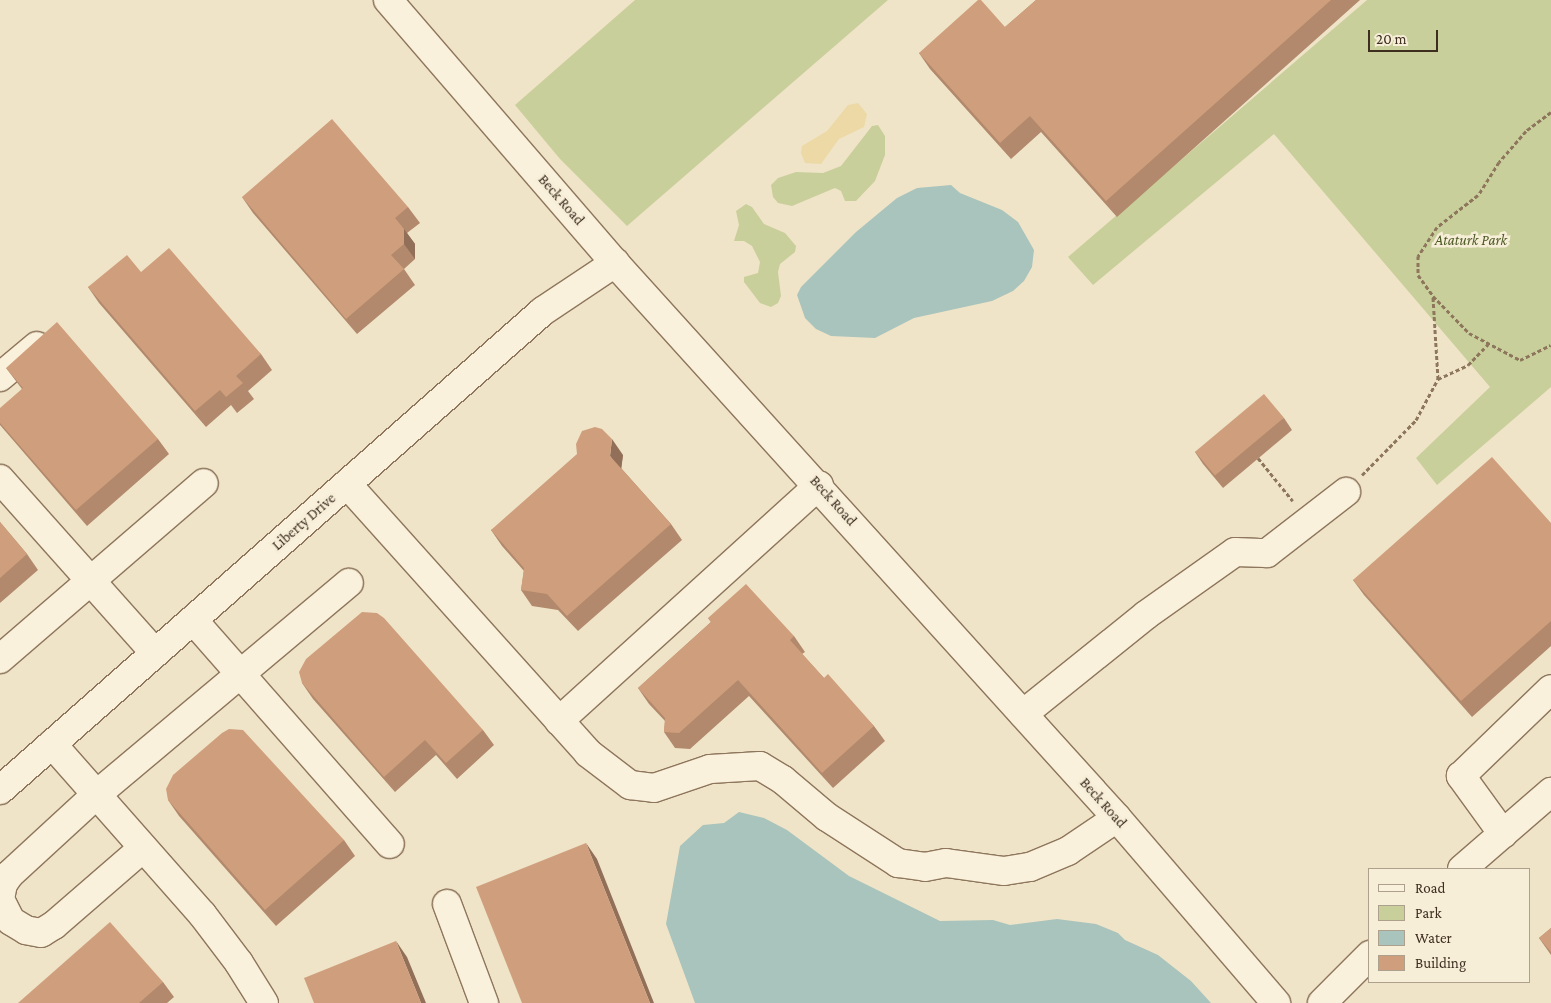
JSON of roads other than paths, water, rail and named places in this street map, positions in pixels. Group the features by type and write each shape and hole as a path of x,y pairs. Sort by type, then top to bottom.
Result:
{"street":[{"name":"Beck Road","path":"388,0 615,263 819,485 1117,818 1276,1003"},
{"name":"Liberty Drive","path":"0,790 543,311 615,263"},
{"path":"0,377 41,344"},
{"path":"0,479 155,653"},
{"path":"0,659 204,483"},
{"path":"347,484 588,753 630,785 654,788 710,769 760,766 789,785 834,822 898,863 925,867 946,863 973,865 1004,871 1030,867 1068,851 1117,818"},
{"path":"559,721 819,485"},
{"path":"1023,714 1146,615 1235,552 1267,553 1346,492"},
{"path":"143,848 48,929 41,932 26,930 11,921 0,899 3,884 9,875 96,795 242,675 349,583"},
{"path":"193,620 390,844"},
{"path":"1503,834 1461,776 1551,689"},
{"path":"52,744 202,914 239,963 264,1003"},
{"path":"1463,868 1551,792"},
{"path":"447,904 484,1003"},
{"path":"1322,1003 1368,957"}],"water":[{"path":"951,185 960,193 1002,210 1018,222 1034,250 1032,267 1024,281 1013,291 992,301 914,318 875,338 831,336 816,329 805,318 797,295 801,287 856,232 897,198 917,188"},
{"path":"739,812 764,818 787,830 849,876 940,921 993,920 1010,925 1057,919 1096,924 1118,933 1125,940 1158,955 1191,981 1211,1003 695,1003 666,924 680,846 703,825 724,823"}],"park label":[{"name":"Ataturk Park","path":"1471,241"}]}
